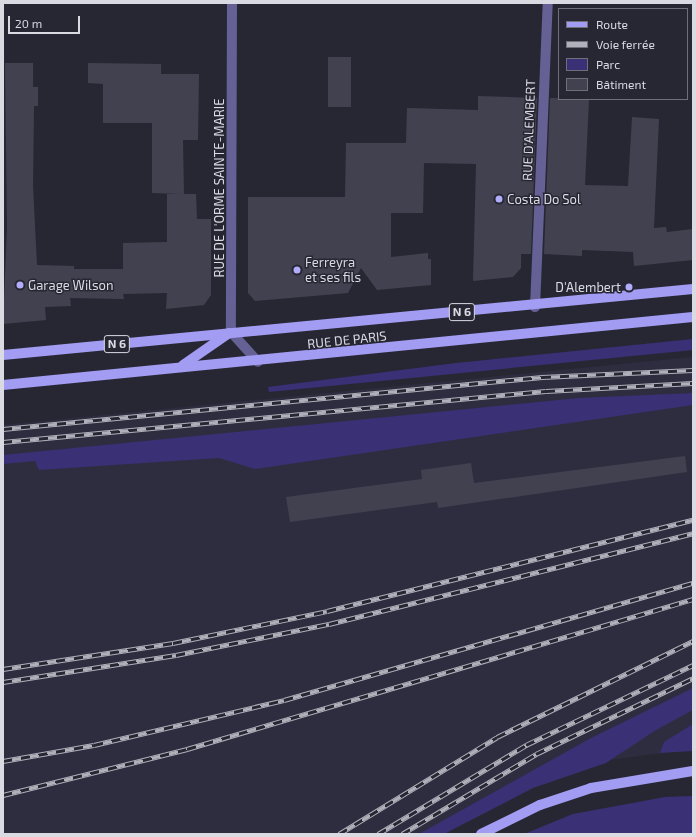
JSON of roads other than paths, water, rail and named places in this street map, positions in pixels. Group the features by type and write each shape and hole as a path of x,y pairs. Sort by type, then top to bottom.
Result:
{"main road":[{"name":"RUE DE PARIS","path":"3,355 231,332 535,307 693,289"},
{"name":"RUE DE PARIS","path":"3,385 183,366 258,362 693,317"},
{"name":"N 6","path":"183,366 231,332"},
{"path":"481,834 540,805 591,788 693,771"}],"street":[{"name":"RUE DE L'ORME SAINTE-MARIE","path":"231,332 232,3"},
{"name":"RUE D'ALEMBERT","path":"535,307 548,3"},
{"path":"231,332 258,362"}],"railway":[{"path":"3,429 542,377 693,370"},
{"path":"3,442 546,391 693,383"},
{"path":"3,669 173,643 327,611 693,520"},
{"path":"3,682 176,655 329,624 693,533"},
{"path":"3,761 94,745 284,700 693,583"},
{"path":"3,795 187,749 693,599"},
{"path":"339,834 497,737 693,641"},
{"path":"378,834 526,745 693,665"},
{"path":"402,834 536,754 693,678"}],"place":[{"name":"Costa Do Sol","path":"499,199"},
{"name":"Ferreyra et ses fils","path":"297,270"},
{"name":"Garage Wilson","path":"20,285"},
{"name":"D'Alembert","path":"629,287"}]}
